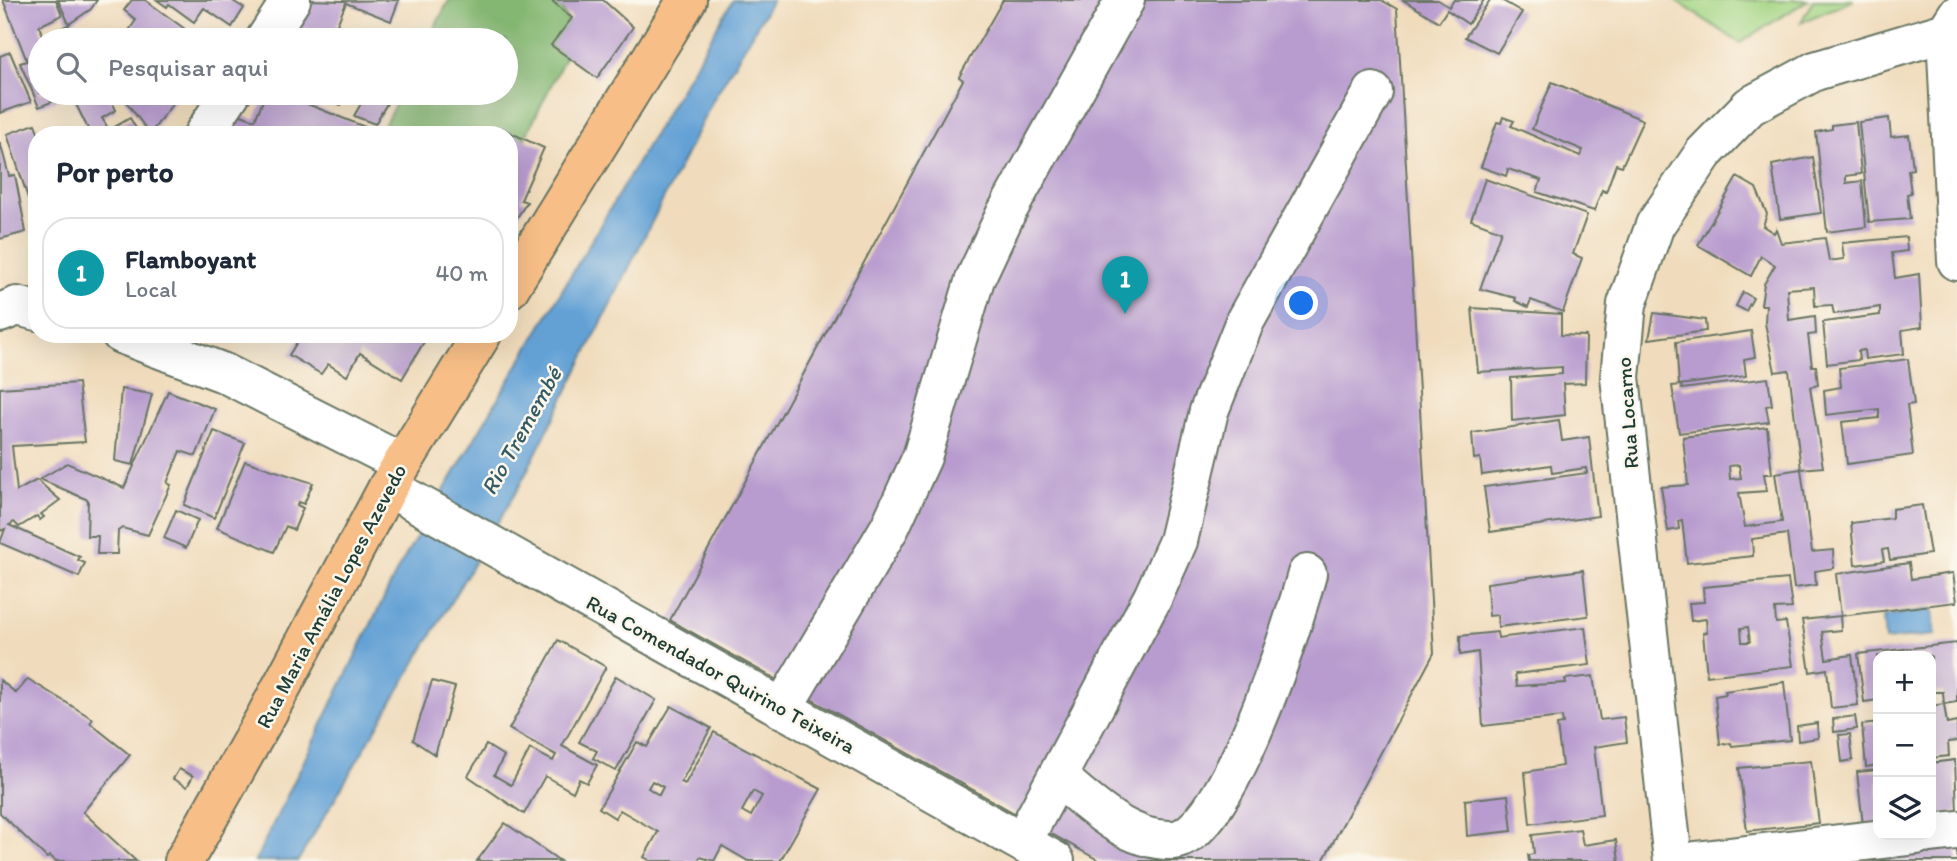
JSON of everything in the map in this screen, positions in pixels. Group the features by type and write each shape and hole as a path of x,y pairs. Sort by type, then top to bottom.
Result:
{"main road":[{"path":"518,274 687,0"},
{"name":"Rua Maria Amália Lopes Azevedo","path":"184,861 267,714 395,475 476,343"}],"street":[{"path":"273,28 291,0"},
{"path":"782,709 890,527 922,457 975,279 1006,213 1125,0"},
{"path":"1951,23 1957,261"},
{"name":"Rua Locarno","path":"1673,861 1620,377 1627,304 1655,225 1704,153 1750,106 1815,71 1951,23"},
{"path":"1022,842 1153,597 1178,541 1209,411 1245,321 1373,92"},
{"path":"209,126 223,105"},
{"name":"Rua Comendador Quirino Teixeira","path":"145,343 224,373 395,475 443,519 1055,861"},
{"path":"1058,777 1110,821 1174,841 1195,832 1211,812 1263,710 1288,643 1307,574"},
{"path":"1936,832 1957,830"},
{"path":"1695,861 1874,840"}],"green space":[{"path":"449,0 558,0 575,37 518,152 518,126 384,126 395,105 518,105 518,28 434,28"},
{"path":"1675,0 1808,0 1740,43"},
{"path":"1813,0 1854,0 1801,22"}],"water":[{"name":"Rio Tremembé","path":"733,0 772,0 712,102 520,485 298,861 255,861 399,567"},
{"path":"1933,609 1935,635 1885,640 1883,616"}],"building":[{"path":"3,0 56,0 62,15 39,26 40,28 28,28 28,82 20,63 27,61"},
{"path":"58,0 97,0 91,9 69,24"},
{"path":"132,0 145,0 184,28 131,28 136,20 124,10"},
{"path":"157,0 231,0 244,8 232,27 204,8 194,22 169,4 167,7"},
{"path":"309,0 399,0 391,21 346,3 336,28 302,28 294,25"},
{"path":"551,0 603,0 633,27 597,78 551,45 572,18"},
{"path":"1003,0 1381,0 1397,9 1434,653 1323,861 1100,861 670,620 963,80 959,77"},
{"path":"1403,0 1438,0 1449,7 1454,0 1484,0 1468,24 1447,10 1439,22"},
{"path":"1490,0 1501,0 1522,12 1497,53 1465,37"},
{"path":"10,52 28,95 28,103 0,113 0,56"},
{"path":"1552,82 1643,120 1622,166 1616,164 1606,192 1602,190 1594,211 1537,192 1541,180 1508,169 1506,176 1481,167 1497,122 1501,123 1503,117 1514,121 1511,126 1580,156 1583,150 1532,129"},
{"path":"76,105 114,105 116,110 102,118 107,126 87,126"},
{"path":"129,105 172,105 156,126 144,126"},
{"path":"261,105 310,105 362,126 232,125 238,114 255,120"},
{"path":"360,105 386,105 375,124 354,116"},
{"path":"130,118 135,126 116,126"},
{"path":"1889,118 1891,137 1909,135 1913,169 1908,170 1910,219 1869,222 1859,122"},
{"path":"1856,122 1861,174 1846,176 1846,183 1862,181 1866,227 1827,232 1816,132 1832,129 1832,125"},
{"path":"28,126 28,198 7,134"},
{"path":"518,136 544,148 521,200 527,202 518,216"},
{"path":"0,142 9,176 15,175 26,232 0,239"},
{"path":"1813,157 1821,213 1780,219 1772,165"},
{"path":"1737,177 1756,188 1767,214 1763,226 1774,233 1776,229 1781,243 1825,238 1829,261 1844,259 1842,243 1906,237 1907,251 1892,253 1895,278 1919,274 1922,327 1902,330 1904,354 1865,359 1864,350 1858,351 1859,360 1827,364 1823,322 1880,315 1880,307 1834,314 1832,305 1815,306 1814,287 1787,289 1789,320 1815,316 1816,334 1808,335 1812,366 1816,366 1818,385 1810,387 1823,467 1801,469 1789,370 1775,372 1765,323 1766,305 1761,305 1764,284 1775,265 1761,256 1751,276 1698,245"},
{"path":"1485,179 1587,215 1573,254 1582,258 1563,312 1531,300 1528,307 1515,301 1516,298 1480,289 1501,231 1471,220"},
{"path":"1743,292 1753,298 1746,311 1736,306"},
{"path":"1472,308 1561,314 1561,335 1586,336 1585,383 1563,384 1565,415 1512,421 1511,378 1562,374 1562,367 1478,372"},
{"path":"1654,313 1705,320 1706,331 1649,339"},
{"path":"1751,331 1755,357 1744,359 1746,376 1679,385 1676,342"},
{"path":"296,343 423,343 402,379 360,353 347,376 328,364 321,374 289,355"},
{"path":"1908,359 1914,404 1907,405 1913,455 1847,464 1842,422 1879,418 1879,409 1826,415 1824,390 1841,387 1839,368"},
{"path":"1768,378 1772,405 1766,406 1769,422 1679,433 1672,386 1681,385 1682,389"},
{"path":"78,383 85,442 12,446 17,491 37,480 60,500 41,514 44,517 40,520 37,516 19,527 14,522 9,525 80,557 78,560 85,563 79,577 0,543 5,529 0,531 0,388"},
{"path":"121,389 152,394 133,465 115,461"},
{"path":"168,391 215,409 196,456 180,451 167,483 171,485 148,535 122,528 118,531 117,554 97,554 98,536 87,536 88,500 40,479 67,463 124,488"},
{"path":"1559,420 1562,441 1589,437 1598,516 1490,532 1484,487 1587,473 1586,468 1552,473 1551,465 1482,475 1480,458 1474,459 1472,433"},
{"path":"1767,427 1772,474 1764,474 1767,491 1739,493 1745,527 1782,522 1775,473 1801,469 1812,552 1833,550 1834,568 1815,571 1816,585 1794,588 1787,534 1752,539 1753,556 1687,563 1682,520 1678,521 1679,529 1668,531 1661,487 1688,485 1683,437","holes":["1739,465 1741,478 1730,479 1729,466"]},
{"path":"214,431 245,443 214,518 184,505"},
{"path":"245,461 313,483 304,504 298,502 297,505 303,508 294,530 286,526 274,552 217,528"},
{"path":"1922,505 1930,554 1890,560 1888,549 1882,550 1884,561 1855,565 1851,523 1892,518 1892,509"},
{"path":"176,510 198,520 186,548 164,538"},
{"path":"1909,563 1911,579 1953,573 1957,602 1841,616 1836,574"},
{"path":"1583,570 1588,616 1498,627 1498,615 1489,616 1487,583"},
{"path":"1788,579 1792,608 1775,609 1776,623 1786,622 1793,666 1707,676 1703,633 1707,632 1706,619 1691,621 1689,603 1704,602 1703,587","holes":["1748,627 1750,642 1742,642 1741,628"]},
{"path":"1840,616 1841,630 1822,632 1826,659 1852,655 1858,705 1831,708 1827,669 1810,672 1802,620"},
{"path":"1585,627 1590,665 1515,674 1517,686 1566,683 1565,679 1593,676 1600,720 1624,717 1627,742 1594,747 1602,815 1530,824 1525,772 1562,766 1557,725 1563,724 1562,717 1483,726 1478,652 1460,655 1460,636 1497,632 1498,638"},
{"path":"558,640 606,667 562,746 597,765 587,783 579,779 573,792 545,776 524,814 468,776 486,745 504,756 494,775 511,785 530,749 553,761 556,755 509,729"},
{"path":"1957,643 1957,702 1944,704 1943,692 1936,692 1936,651 1885,651"},
{"path":"1873,652 1873,701 1864,702 1858,654"},
{"path":"616,676 656,700 616,771 593,758 597,751 579,742"},
{"path":"28,679 93,719 90,723 130,755 83,812 136,861 56,861 50,856 47,858 0,813 0,680 16,693"},
{"path":"432,681 455,687 435,755 413,740"},
{"path":"1784,682 1790,740 1732,746 1731,743 1720,744 1715,696 1726,694 1725,691"},
{"path":"1944,704 1947,724 1957,722 1957,741 1948,742 1949,756 1936,757 1936,705"},
{"path":"671,706 711,728 681,782 685,784 714,732 821,789 780,861 748,861 722,846 714,861 700,857 698,861 651,861 644,857 658,832 620,810 615,818 599,808 637,742 647,747","holes":["652,781 663,787 659,795 648,788","753,791 762,796 751,816 742,811"]},
{"path":"1855,716 1857,729 1834,732 1833,719"},
{"path":"1817,723 1818,738 1798,741 1797,726"},
{"path":"1873,724 1873,766 1866,767 1862,725"},
{"path":"1850,734 1853,760 1842,762 1839,735"},
{"path":"1955,760 1957,812 1936,815 1936,762"},
{"path":"1811,761 1819,823 1747,831 1739,768"},
{"path":"179,769 193,776 187,787 173,779"},
{"path":"1873,770 1873,824 1863,825 1857,772"},
{"path":"1508,795 1512,831 1467,836 1465,800"},
{"path":"505,823 560,861 477,861"},
{"path":"1580,829 1583,845 1616,840 1619,861 1529,861 1528,855 1534,854 1532,835"},
{"path":"1957,840 1957,861 1869,861 1869,857 1862,858 1863,861 1827,861"}],"place":[{"name":"Flamboyant","path":"1125,314"}]}
